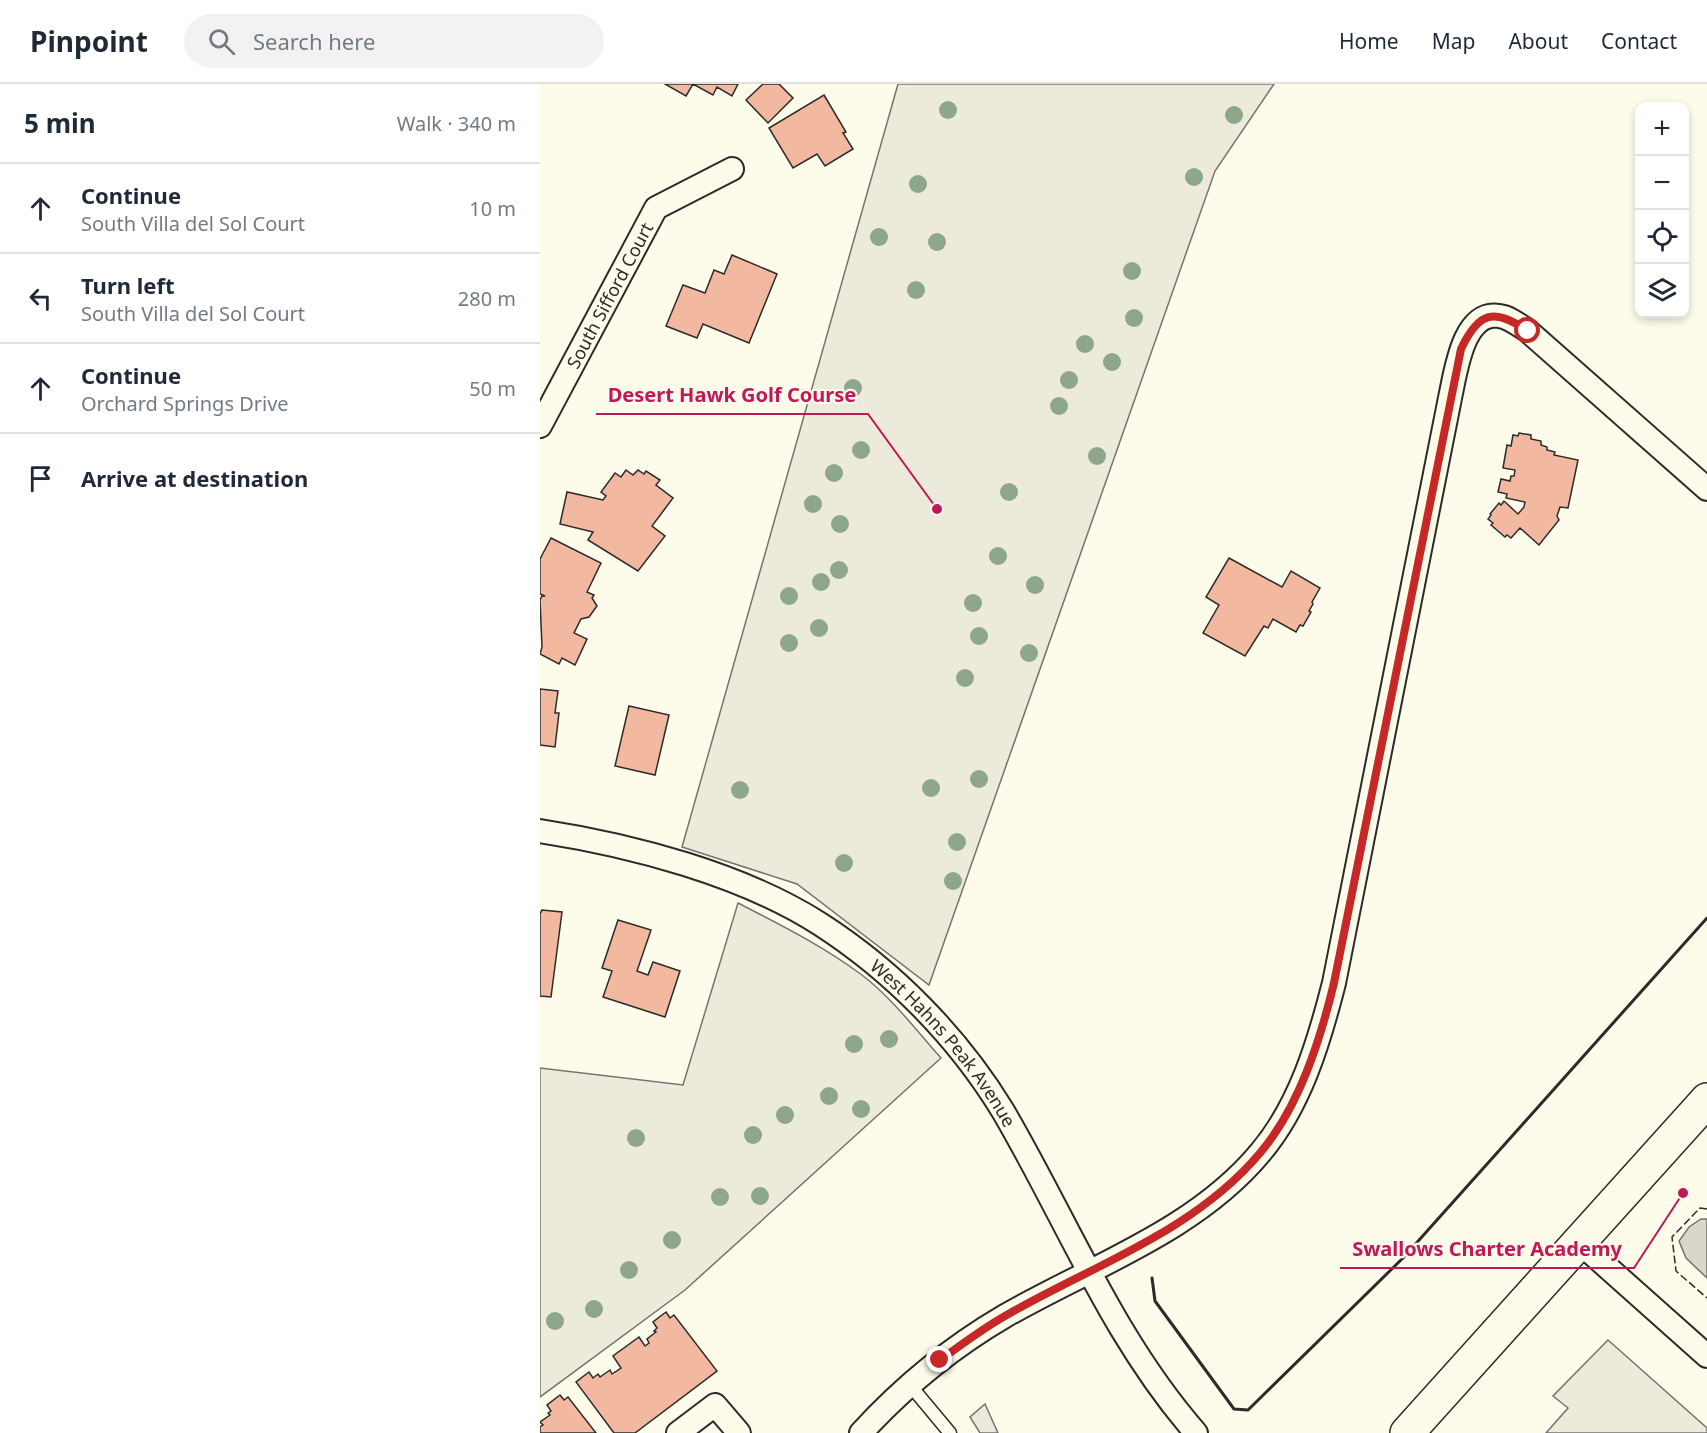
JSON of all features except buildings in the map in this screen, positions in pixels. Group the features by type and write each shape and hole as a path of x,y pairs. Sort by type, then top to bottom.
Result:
{"main road":[{"path":"1407,1433 1707,1100"}],"street":[{"name":"South Sifford Court","path":"540,426 656,208 732,169"},
{"path":"861,1433 910,1385 940,1360 988,1327 1162,1232 1206,1204 1233,1182 1261,1152 1281,1124 1315,1052 1334,983 1451,393 1461,349 1467,335 1486,317 1497,315 1513,321 1547,347 1707,489"},
{"name":"West Hahns Peak Avenue","path":"540,831 618,846 685,864 740,884 819,924 859,952 921,1007 943,1029 975,1068 1022,1146 1088,1272 1144,1366 1167,1399 1196,1433"},
{"path":"1580,1242 1707,1356"},
{"path":"679,1433 715,1406 739,1433"}],"lane":[{"path":"910,1385 950,1433"}],"shaded area":[{"path":"898,84 1274,84 1215,171 929,985 797,884 682,847"},
{"path":"738,903 817,945 862,975 894,1004 941,1058 685,1290 540,1397 540,1068 683,1085"},
{"path":"1701,1219 1707,1219 1707,1278 1686,1258 1679,1241 1689,1227"},
{"path":"1608,1340 1707,1428 1707,1433 1546,1433 1568,1408 1553,1396"},
{"path":"985,1404 998,1433 980,1433 970,1417"}],"fence":[{"path":"1707,1209 1700,1208 1672,1237 1676,1271 1707,1298"}],"wall":[{"path":"1152,1278 1155,1301 1234,1409 1248,1410 1403,1258 1707,918"}],"place":[{"name":"Desert Hawk Golf Course","path":"937,509"},
{"name":"Swallows Charter Academy","path":"1683,1193"}],"route":[{"path":"940,1360 1005,1316 1162,1232 1206,1204 1233,1182 1261,1152 1281,1124 1315,1052 1334,983 1461,349 1467,335 1486,317 1497,315 1513,321 1528,331"}]}
